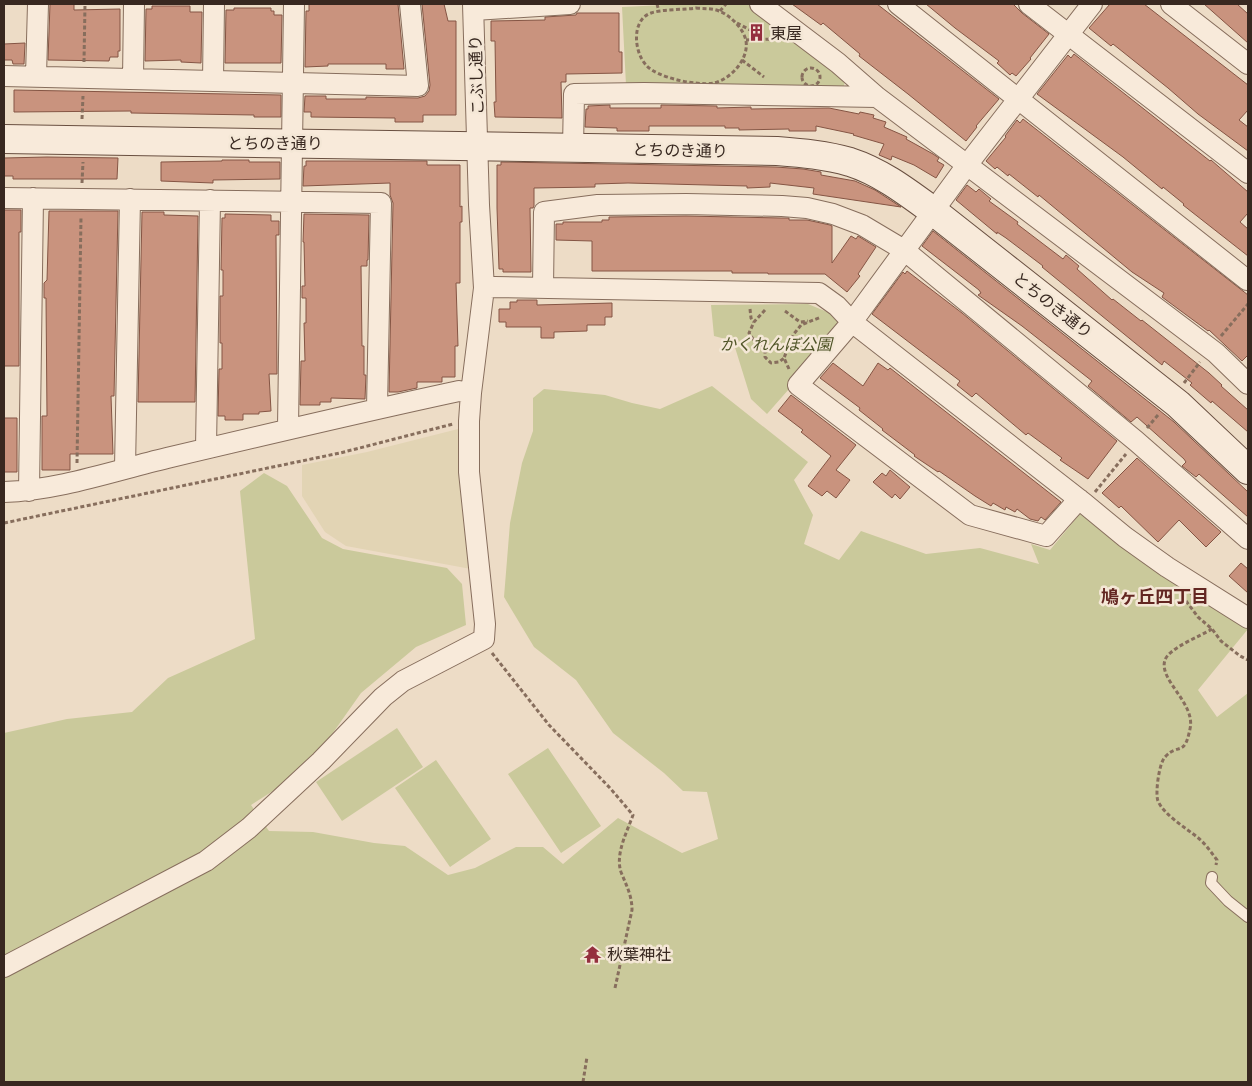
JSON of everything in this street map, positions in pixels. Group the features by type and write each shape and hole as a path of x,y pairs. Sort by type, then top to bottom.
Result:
{"street":[{"path":"36,76 38,4"},
{"path":"133,79 134,4"},
{"path":"213,81 214,4"},
{"path":"288,428 294,4"},
{"path":"4,76 418,86 410,4"},
{"path":"474,7 570,4"},
{"path":"760,4 838,63 877,97 1216,353 1248,384"},
{"path":"898,4 1247,280 1248,278"},
{"path":"1029,4 1248,173"},
{"path":"1079,499 1046,536 970,516 798,385 852,322 967,165 1092,4"},
{"path":"1171,4 1248,64"},
{"name":"こぶし通り","path":"474,7 484,288 468,421 469,472 485,624 484,639"},
{"path":"573,148 574,94 644,93 877,97"},
{"name":"とちのき通り","path":"4,139 777,151 819,155 850,162 896,184 933,211 1178,404 1248,470"},
{"path":"4,198 381,203 376,408"},
{"path":"29,491 32,198"},
{"path":"125,468 130,199"},
{"path":"206,448 210,200"},
{"path":"543,288 544,212 598,205 696,204 782,206 807,208 832,214 862,225 904,250 1136,441 1248,539"},
{"path":"484,288 644,289 819,294 1139,547 1248,618"},
{"path":"4,492 29,491 76,481 376,408 459,392 471,393"},
{"path":"4,967 206,861 249,828 321,762 383,697 404,680 484,639"}],"lane":[{"path":"1212,877 1211,883 1228,901 1248,916"}],"path":[{"path":"658,4 659,12"},
{"path":"720,11 726,4"},
{"path":"735,22 746,40 745,52 737,69 728,77 714,83 686,82 671,79 646,66 640,56 637,46 638,24 644,16 651,12 696,8 720,11 752,32"},
{"path":"76,481 83,160"},
{"path":"771,308 764,311 754,322 749,333 753,339 765,348 765,357 771,363 779,362 784,358 793,335 801,325"},
{"path":"781,308 800,322 808,321"},
{"path":"750,309 751,318 754,322"},
{"path":"784,358 790,372 803,379"},
{"path":"4,523 340,453 468,421"},
{"path":"1212,630 1187,642 1167,655 1165,659 1164,668 1168,678 1189,710 1191,725 1189,738 1185,746 1169,754 1163,760 1156,794 1159,804 1174,820 1198,838 1217,860 1217,864"},
{"path":"484,639 490,650 549,725 610,788 633,815 620,860 621,871 632,900 632,910 615,988"},
{"path":"1220,640 1248,660"},
{"path":"583,1082 586,1057"}],"shaded area":[{"path":"462,428 471,569 346,546 325,532 302,496 302,465 367,452"}],"green space":[{"path":"685,4 749,4 846,78 843,89 626,85 622,7"},
{"name":"かくれんぼ公園","path":"808,304 837,316 840,331 767,414 751,399 733,341 714,336 711,305"},
{"path":"712,386 808,462 794,480 813,515 804,544 839,560 861,531 926,554 980,548 1039,564 1031,544 1050,550 1079,515 1087,512 1207,603 1248,629 1198,690 1217,717 1248,693 1248,1082 4,1082 4,733 67,719 132,712 168,678 255,639 240,491 264,473 287,486 322,538 343,549 447,568 462,584 466,625 416,647 361,693 330,737 284,784 251,805 269,831 313,832 374,843 405,846 448,875 475,868 516,847 543,847 563,864 618,818 682,853 718,839 707,792 683,791 664,773 613,733 576,680 534,647 504,597 510,523 522,463 533,431 533,398 544,389 605,395 660,409"},
{"path":"397,728 423,767 342,821 316,782"},
{"path":"548,748 601,826 561,853 508,774"},
{"path":"436,760 491,839 450,867 395,788"}],"building":[{"path":"50,4 74,4 74,10 120,9 120,51 118,51 118,57 110,57 109,61 48,60"},
{"path":"309,4 398,4 404,69 386,69 386,64 328,64 328,66 305,67 306,11 309,11"},
{"path":"422,4 444,4 448,21 456,21 456,115 423,115 423,122 395,122 395,118 311,117 311,112 304,112 305,96 326,96 326,99 366,99 366,97 418,98 425,96 429,91 430,85"},
{"path":"792,4 877,4 999,99 966,141 859,56 860,54 823,23 821,25"},
{"path":"926,4 1013,4 1049,34 1016,76 1012,73 1010,75 997,63 999,61"},
{"path":"1110,4 1144,4 1248,85 1248,110 1239,120 1248,127 1248,151 1198,114 1113,44 1111,46 1089,28"},
{"path":"1204,4 1237,4 1248,14 1248,43"},
{"path":"152,6 190,6 190,12 202,12 201,63 181,62 181,60 145,61 146,9 152,9"},
{"path":"234,8 271,8 271,11 274,11 274,15 282,15 281,63 225,63 226,10 234,10"},
{"path":"577,13 619,13 619,52 622,52 622,73 566,74 566,82 561,82 562,118 495,117 495,41 491,41 491,21 545,20 545,17 576,15"},
{"path":"25,43 24,64 13,64 12,60 4,60 4,44"},
{"path":"1074,54 1211,160 1248,192 1248,213 1240,222 1248,229 1248,256 1163,187 1162,189 1123,157 1037,94 1068,55 1071,58"},
{"path":"14,90 281,95 281,117 131,113 131,111 14,112"},
{"path":"610,105 610,108 661,108 661,105 717,106 717,108 751,107 751,109 829,108 859,114 860,112 874,115 873,118 886,122 884,127 907,137 906,139 939,158 937,161 944,165 936,178 914,165 892,156 891,160 879,155 884,144 854,134 816,126 816,131 789,131 789,129 739,130 739,128 725,128 725,126 649,126 649,131 617,131 617,128 585,127 586,109 588,109 588,106"},
{"path":"1023,119 1248,295 1248,355 1242,361 1209,330 1162,297 1164,293 1132,272 1039,195 1038,197 1009,174 1008,176 997,167 995,169 986,161 1017,120 1020,123"},
{"path":"4,158 118,158 117,179 13,179 13,176 4,176"},
{"path":"222,160 280,162 280,179 213,180 213,183 161,181 161,162"},
{"path":"306,161 427,161 427,165 460,165 462,222 460,222 460,283 456,283 458,346 455,346 455,377 442,377 442,382 417,382 417,388 389,392 393,203 390,195 390,183 303,186"},
{"path":"501,162 803,169 821,172 821,175 855,181 875,190 901,207 813,194 814,188 770,183 770,187 747,188 747,186 628,183 595,184 595,187 534,188 534,206 530,208 531,272 503,272 503,269 499,269 497,208 497,165 501,165"},
{"path":"967,185 976,192 979,189 991,199 989,201 1063,259 1066,255 1079,266 1077,269 1112,300 1142,320 1209,373 1248,410 1248,432 1190,385 1192,383 1164,361 1162,365 1043,266 997,232 997,234 956,200"},
{"path":"4,210 21,210 21,232 19,232 19,366 4,366"},
{"path":"49,211 118,211 114,396 111,396 113,454 70,454 70,470 42,470 42,416 47,416 46,298 44,298 44,283 47,280"},
{"path":"142,212 164,212 164,215 198,216 195,402 138,402"},
{"path":"225,214 271,215 271,221 279,221 279,235 276,235 277,374 269,374 271,411 259,412 259,414 243,414 243,420 225,420 225,416 218,416 219,369 222,369 220,296 223,296 223,270 221,270 222,218 225,218"},
{"path":"304,214 369,215 368,260 367,266 361,266 362,346 364,346 364,375 366,375 365,399 331,398 331,402 320,402 320,405 300,405 301,361 305,361 304,323 306,323 306,298 302,298 302,286 305,286"},
{"path":"609,217 789,218 789,220 807,220 830,225 832,226 832,263 851,236 856,239 858,236 876,247 858,274 860,276 847,292 825,274 732,273 732,271 592,271 592,241 556,240 556,224 563,224 563,222 602,222 602,220 609,220"},
{"path":"933,231 1174,422 1248,492 1248,517 1199,474 1196,477 1182,466 1186,462 1184,459 1137,417 1131,422 1088,386 1092,381 1022,326 978,295 981,293 979,290 922,246"},
{"path":"907,271 962,313 1117,441 1088,479 1060,460 1062,458 1028,433 1026,435 976,393 972,397 957,385 960,381 872,314 903,272 905,274"},
{"path":"517,300 537,300 537,305 612,303 612,317 605,317 605,325 587,325 587,331 554,332 554,338 541,338 541,327 506,327 506,322 499,322 499,309 510,309 510,302 517,302"},
{"path":"833,363 863,386 878,363 888,370 890,368 1061,502 1045,520 1041,517 1038,521 1030,519 1017,509 1015,512 1006,507 1005,510 993,503 991,506 914,456 859,410 860,408 820,378"},
{"path":"791,395 856,445 836,470 850,480 836,498 827,491 822,496 808,486 831,456 801,432 803,430 778,411"},
{"path":"4,418 17,418 17,472 4,472"},
{"path":"1137,458 1221,532 1206,547 1179,520 1158,542 1121,506 1119,508 1102,493"},
{"path":"890,470 910,487 900,499 895,494 892,498 873,482 882,473 886,476"},
{"path":"1241,563 1248,569 1248,593 1229,576"}],"place":[{"name":"東屋","path":"756,33"},
{"name":"秋葉神社","path":"593,954"}],"district":[{"name":"鳩ヶ丘四丁目","path":"1155,597"}]}
